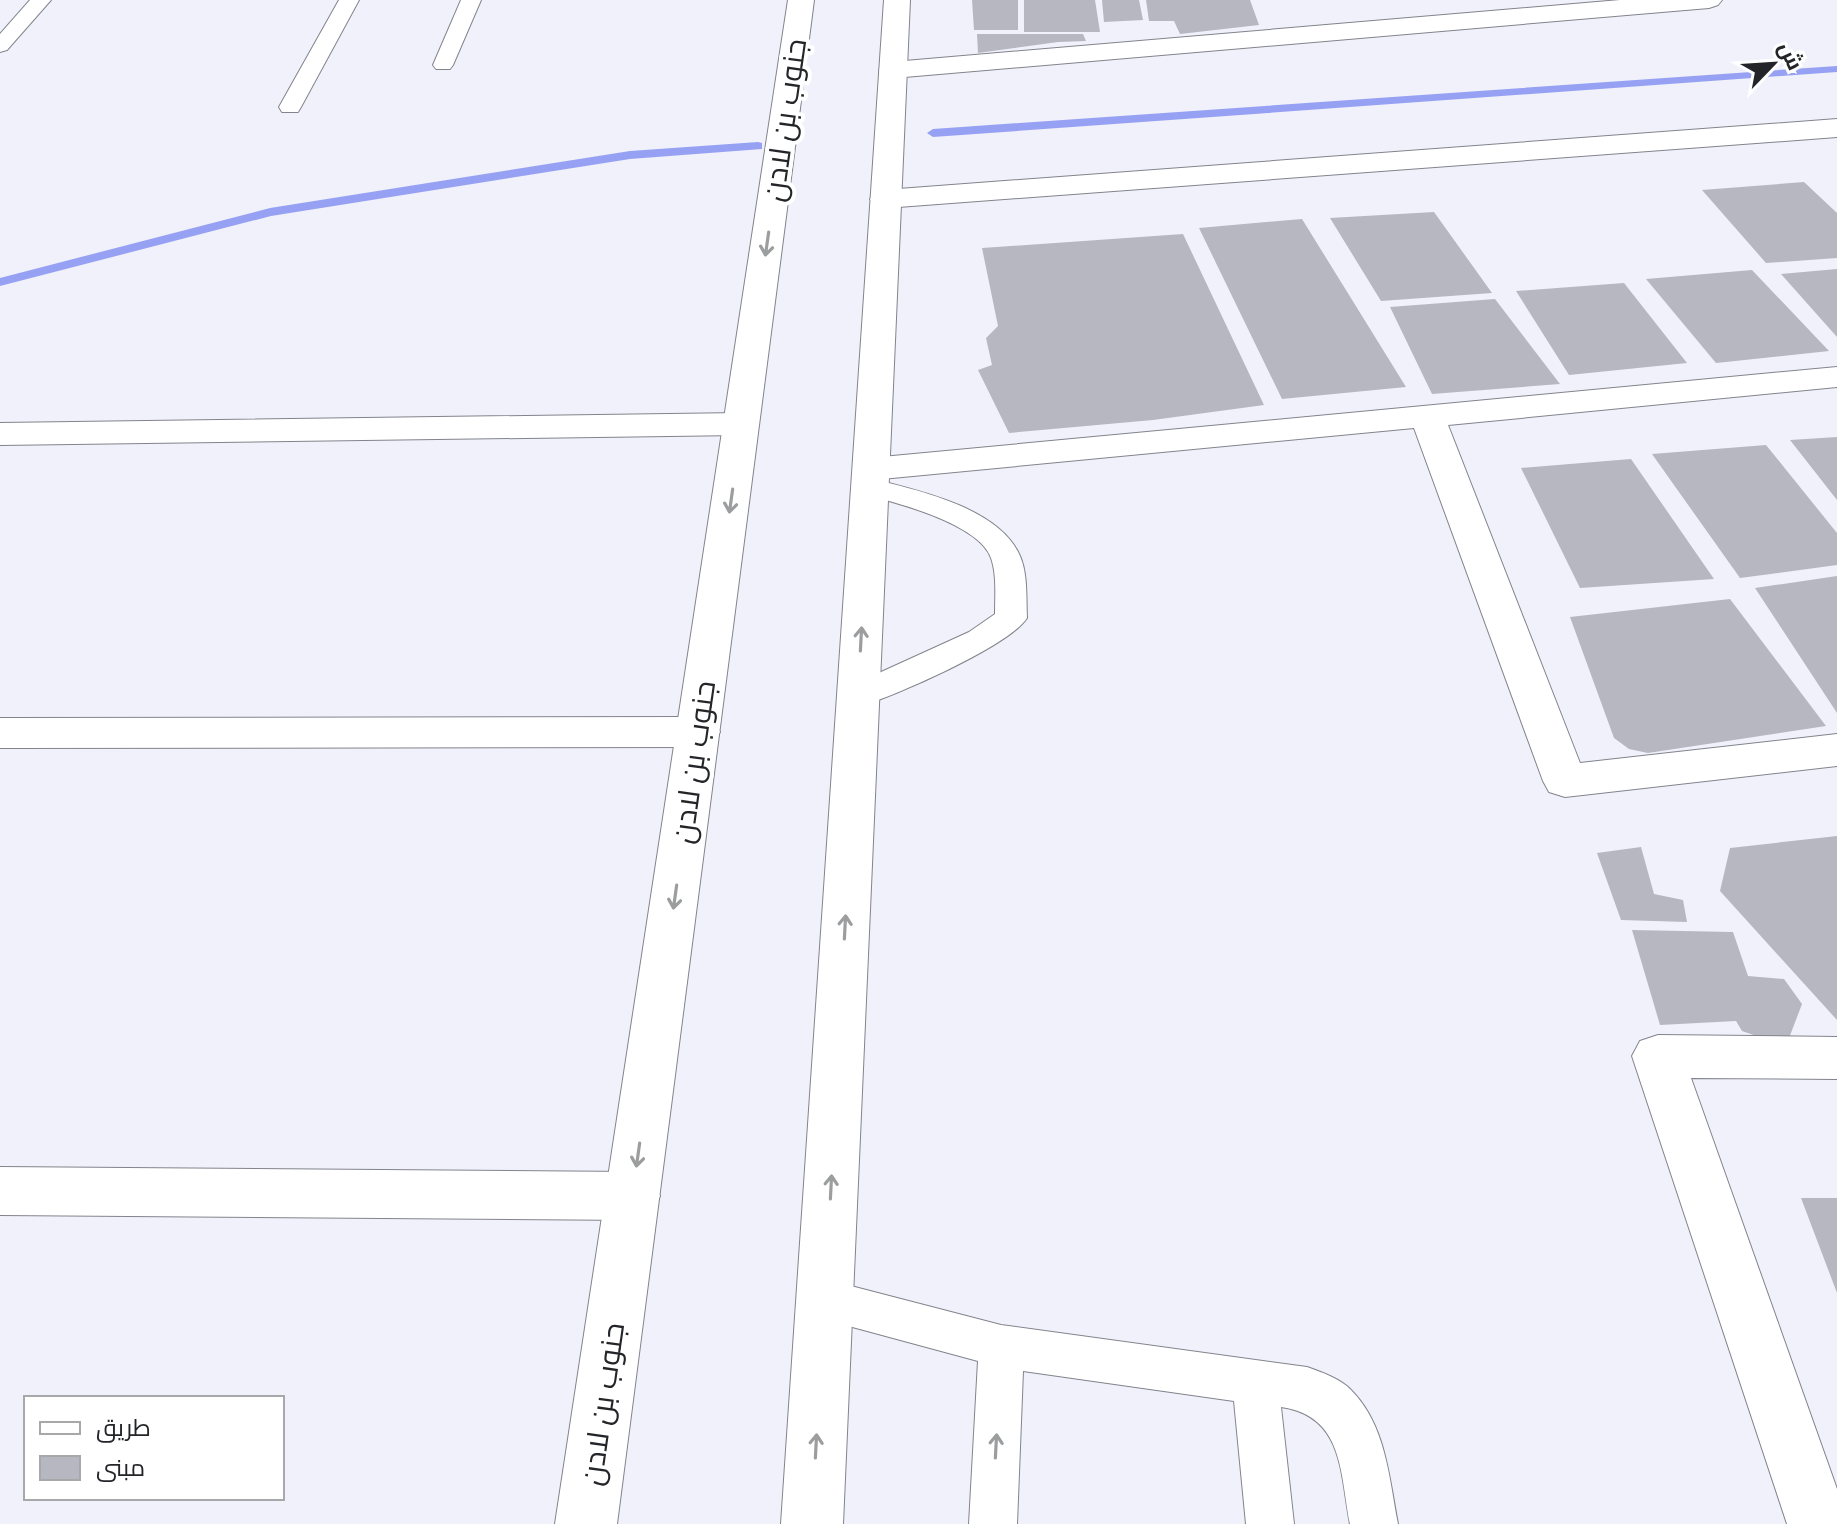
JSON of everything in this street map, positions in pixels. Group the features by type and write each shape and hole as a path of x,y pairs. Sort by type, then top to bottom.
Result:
{"street":[{"name":"جنوب بن لادن","path":"586,1524 801,0"},
{"path":"812,1524 897,0"},
{"path":"893,70 1709,0"},
{"path":"885,199 1837,128"},
{"path":"870,478 1427,416 1837,377"},
{"path":"1427,416 1565,781 1837,750"},
{"path":"0,434 741,424"},
{"path":"0,733 698,732"},
{"path":"1818,1524 1658,1056 1837,1058"},
{"path":"0,1191 633,1196"}],"lane":[{"path":"3,38 41,0"},
{"path":"290,107 349,0"},
{"path":"443,65 471,0"},
{"path":"858,696 980,640 1011,618 1005,555 980,528 870,478"},
{"path":"824,1300 1001,1346 1307,1389 1334,1404 1357,1436 1374,1524"},
{"path":"993,1524 1001,1346"},
{"path":"1255,1382 1270,1524"}],"building":[{"path":"972,0 1018,0 1018,30 974,30"},
{"path":"1024,0 1095,0 1100,32 1024,32"},
{"path":"1102,0 1139,0 1143,20 1104,22"},
{"path":"1146,0 1250,0 1259,25 1180,34 1174,21 1149,21"},
{"path":"977,34 1083,34 1086,41 978,53"},
{"path":"1804,182 1837,213 1837,258 1766,263 1702,190"},
{"path":"1434,212 1492,293 1381,301 1330,218"},
{"path":"1302,219 1406,387 1282,399 1199,228"},
{"path":"1183,234 1264,405 1153,420 1009,433 978,370 992,365 986,338 998,326 982,248"},
{"path":"1837,269 1837,337 1781,274"},
{"path":"1752,270 1829,351 1716,363 1646,279"},
{"path":"1624,283 1687,363 1569,375 1516,291"},
{"path":"1495,299 1560,384 1432,394 1390,307"},
{"path":"1837,437 1837,500 1790,440"},
{"path":"1766,445 1837,533 1837,565 1740,578 1652,454"},
{"path":"1631,459 1714,579 1580,588 1521,468"},
{"path":"1837,576 1837,713 1755,588"},
{"path":"1730,599 1826,726 1648,753 1629,749 1614,738 1570,617"},
{"path":"1837,836 1837,1020 1720,891 1730,848"},
{"path":"1641,847 1654,894 1683,900 1687,922 1621,920 1597,853"},
{"path":"1632,930 1733,932 1748,976 1784,979 1802,1004 1786,1046 1742,1031 1736,1021 1660,1025"},
{"path":"1801,1198 1837,1198 1837,1293"}],"waterway":[{"path":"933,133 1837,69"},
{"path":"0,282 270,212 630,155 758,146"}]}
